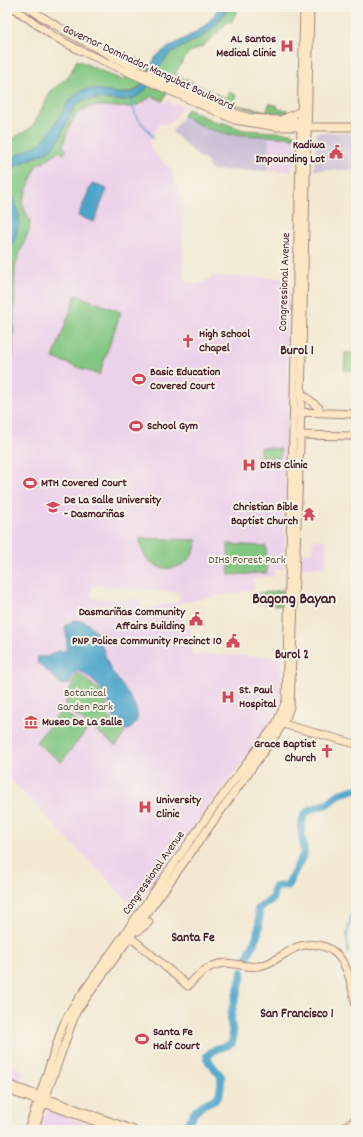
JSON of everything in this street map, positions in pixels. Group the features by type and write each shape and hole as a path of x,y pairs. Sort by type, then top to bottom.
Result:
{"main road":[{"name":"Governor Dominador Mangubat Boulevard","path":"12,7 64,42 169,87 236,120 259,125 304,125"},
{"name":"Governor Dominador Mangubat Boulevard","path":"28,7 59,28 129,69"},
{"name":"Congressional Avenue","path":"296,410 300,392 304,125 301,111 304,7"},
{"name":"Congressional Avenue","path":"34,1130 68,1014 130,937 146,920 280,724 285,706 287,690 296,435 304,125 310,7"},
{"name":"Governor Dominador Mangubat Boulevard","path":"169,87 238,114 260,119 279,120 304,125"},
{"path":"279,120 301,111"},
{"path":"304,125 356,122"},
{"path":"304,125 356,127"},
{"path":"300,392 318,408"},
{"path":"296,410 318,408 340,413"},
{"path":"296,410 356,414"},
{"path":"296,435 356,436"},
{"name":"Congressional Avenue","path":"28,1130 50,1086 76,1012 130,937 209,814 280,724"},
{"path":"280,724 356,744"},
{"path":"146,920 140,930 130,937 188,986 200,972 213,965 221,963 258,967 268,964 304,945 323,946 334,950 341,958 346,968 356,1006"},
{"path":"7,1084 42,1100 119,1130"},
{"path":"50,1086 50,1096 54,1101"},
{"path":"7,1090 42,1100 54,1101 134,1130"},
{"path":"338,1130 353,1122 356,1117"}],"shaded area":[{"name":"De La Salle University - Dasmariñas","path":"152,96 166,103 167,100 172,102 171,105 173,106 175,103 183,106 171,122 166,124 160,123 149,142 153,153 171,169 184,208 182,266 186,281 198,285 214,276 288,278 288,285 291,285 291,314 287,346 288,377 290,379 286,479 284,481 286,483 284,569 274,569 275,576 253,579 254,590 179,603 182,629 191,627 192,654 282,657 280,705 277,714 135,908 7,776 7,375 13,354 15,266 29,230 30,222 22,203 37,164 55,155 59,150 67,150 63,146 72,121 84,109 91,105 145,102","holes":["92,585 179,592 179,602 141,609 141,600 91,598"]},
{"path":"183,116 206,128 227,134 269,136 268,171 210,170 207,161 199,157 172,132"},
{"name":"Kadiwa Impounding Lot","path":"316,132 356,133 356,170 314,170"},
{"path":"269,136 295,138 295,165 292,165 291,171 268,171"},
{"path":"313,540 326,540 326,567 301,567 301,553 313,553"},
{"path":"7,1065 24,1071 19,1084 7,1080"},
{"path":"48,1110 103,1130 39,1130 46,1111"}],"green space":[{"path":"227,7 239,7 231,23 228,22 203,46 188,53 175,74 225,98 229,92 236,95 234,104 267,111 269,104 277,105 278,109 287,110 288,113 258,111 229,103 173,80 163,101 152,96 141,103 129,107 98,106 85,109 79,113 68,129 63,146 67,150 64,154 59,151 44,162 37,164 22,203 30,222 29,230 15,266 13,354 7,375 7,255 15,237 19,216 8,186 10,173 14,168 42,154 52,147 80,102 145,91 164,60 171,53 211,29 223,16"},
{"path":"134,58 152,66 137,90 120,94 77,95 52,131 42,142 7,163 7,142 32,127 51,91 69,76 77,60 124,81"},
{"path":"187,109 220,124 221,122 243,130 291,133 295,135 295,138 227,134 206,128 183,116"},
{"path":"76,295 121,312 99,375 53,358"},
{"path":"345,353 355,353 354,371 344,370"},
{"path":"260,447 281,449 280,458 260,456"},
{"path":"140,538 197,540 193,553 186,562 177,567 167,568 157,566 149,560 143,551"},
{"name":"DIHS Forest Park","path":"228,544 266,546 267,573 229,575"},
{"path":"283,590 283,606 254,602 254,594"},
{"name":"Botanical Garden Park","path":"78,673 100,691 106,703 106,711 113,724 125,733 116,746 64,706 71,685"},
{"path":"62,710 87,730 61,762 36,742"}],"water":[{"path":"218,7 227,7 216,25 199,38 170,54 161,65 150,84 140,94 128,100 93,99 80,102 72,110 59,139 51,149 22,163 12,170 9,176 9,187 18,210 19,221 16,236 7,255 7,163 43,140 70,100 79,92 92,89 126,93 133,92 138,89 156,57 167,48 201,28 214,15"},
{"path":"92,183 107,189 94,222 78,216"},
{"path":"74,620 85,622 93,628 101,643 110,668 132,700 137,713 137,719 136,723 127,731 116,722 105,695 91,679 78,671 73,676 69,684 61,684 37,662 38,657 47,657 57,651 66,651 67,639 65,626"}],"waterway":[{"path":"130,98 136,116 154,138"},
{"path":"245,961 257,936 259,923 258,909 272,899 275,887 287,886 304,853 301,827 304,815 311,809 327,804 339,794 356,789"},
{"path":"348,954 347,935 356,895"},
{"path":"180,1130 187,1124 201,1106 214,1100 220,1093 221,1076 209,1062 207,1056 217,1048 232,1043 232,1012 242,972"}],"place":[{"name":"AL Santos Medical Clinic","path":"287,46"},
{"name":"Kadiwa Impounding Lot","path":"336,152"},
{"name":"High School Chapel","path":"188,341"},
{"name":"Basic Education Covered Court","path":"139,379"},
{"name":"School Gym","path":"136,426"},
{"name":"DIHS Clinic","path":"249,465"},
{"name":"MTH Covered Court","path":"30,483"},
{"name":"De La Salle University - Dasmariñas","path":"53,507"},
{"name":"Christian Bible Baptist Church","path":"309,514"},
{"name":"Dasmariñas Community Affairs Building","path":"196,619"},
{"name":"PNP Police Community Precinct 10","path":"233,641"},
{"name":"St. Paul Hospital","path":"228,697"},
{"name":"Museo De La Salle","path":"31,722"},
{"name":"Grace Baptist Church","path":"327,751"},
{"name":"University Clinic","path":"145,807"},
{"name":"Santa Fe Half Court","path":"142,1039"}],"district":[{"name":"Burol 1","path":"297,351"},
{"name":"Bagong Bayan","path":"294,599"},
{"name":"Burol 2","path":"292,655"},
{"name":"Santa Fe","path":"193,938"},
{"name":"San Francisco 1","path":"297,1014"}]}
